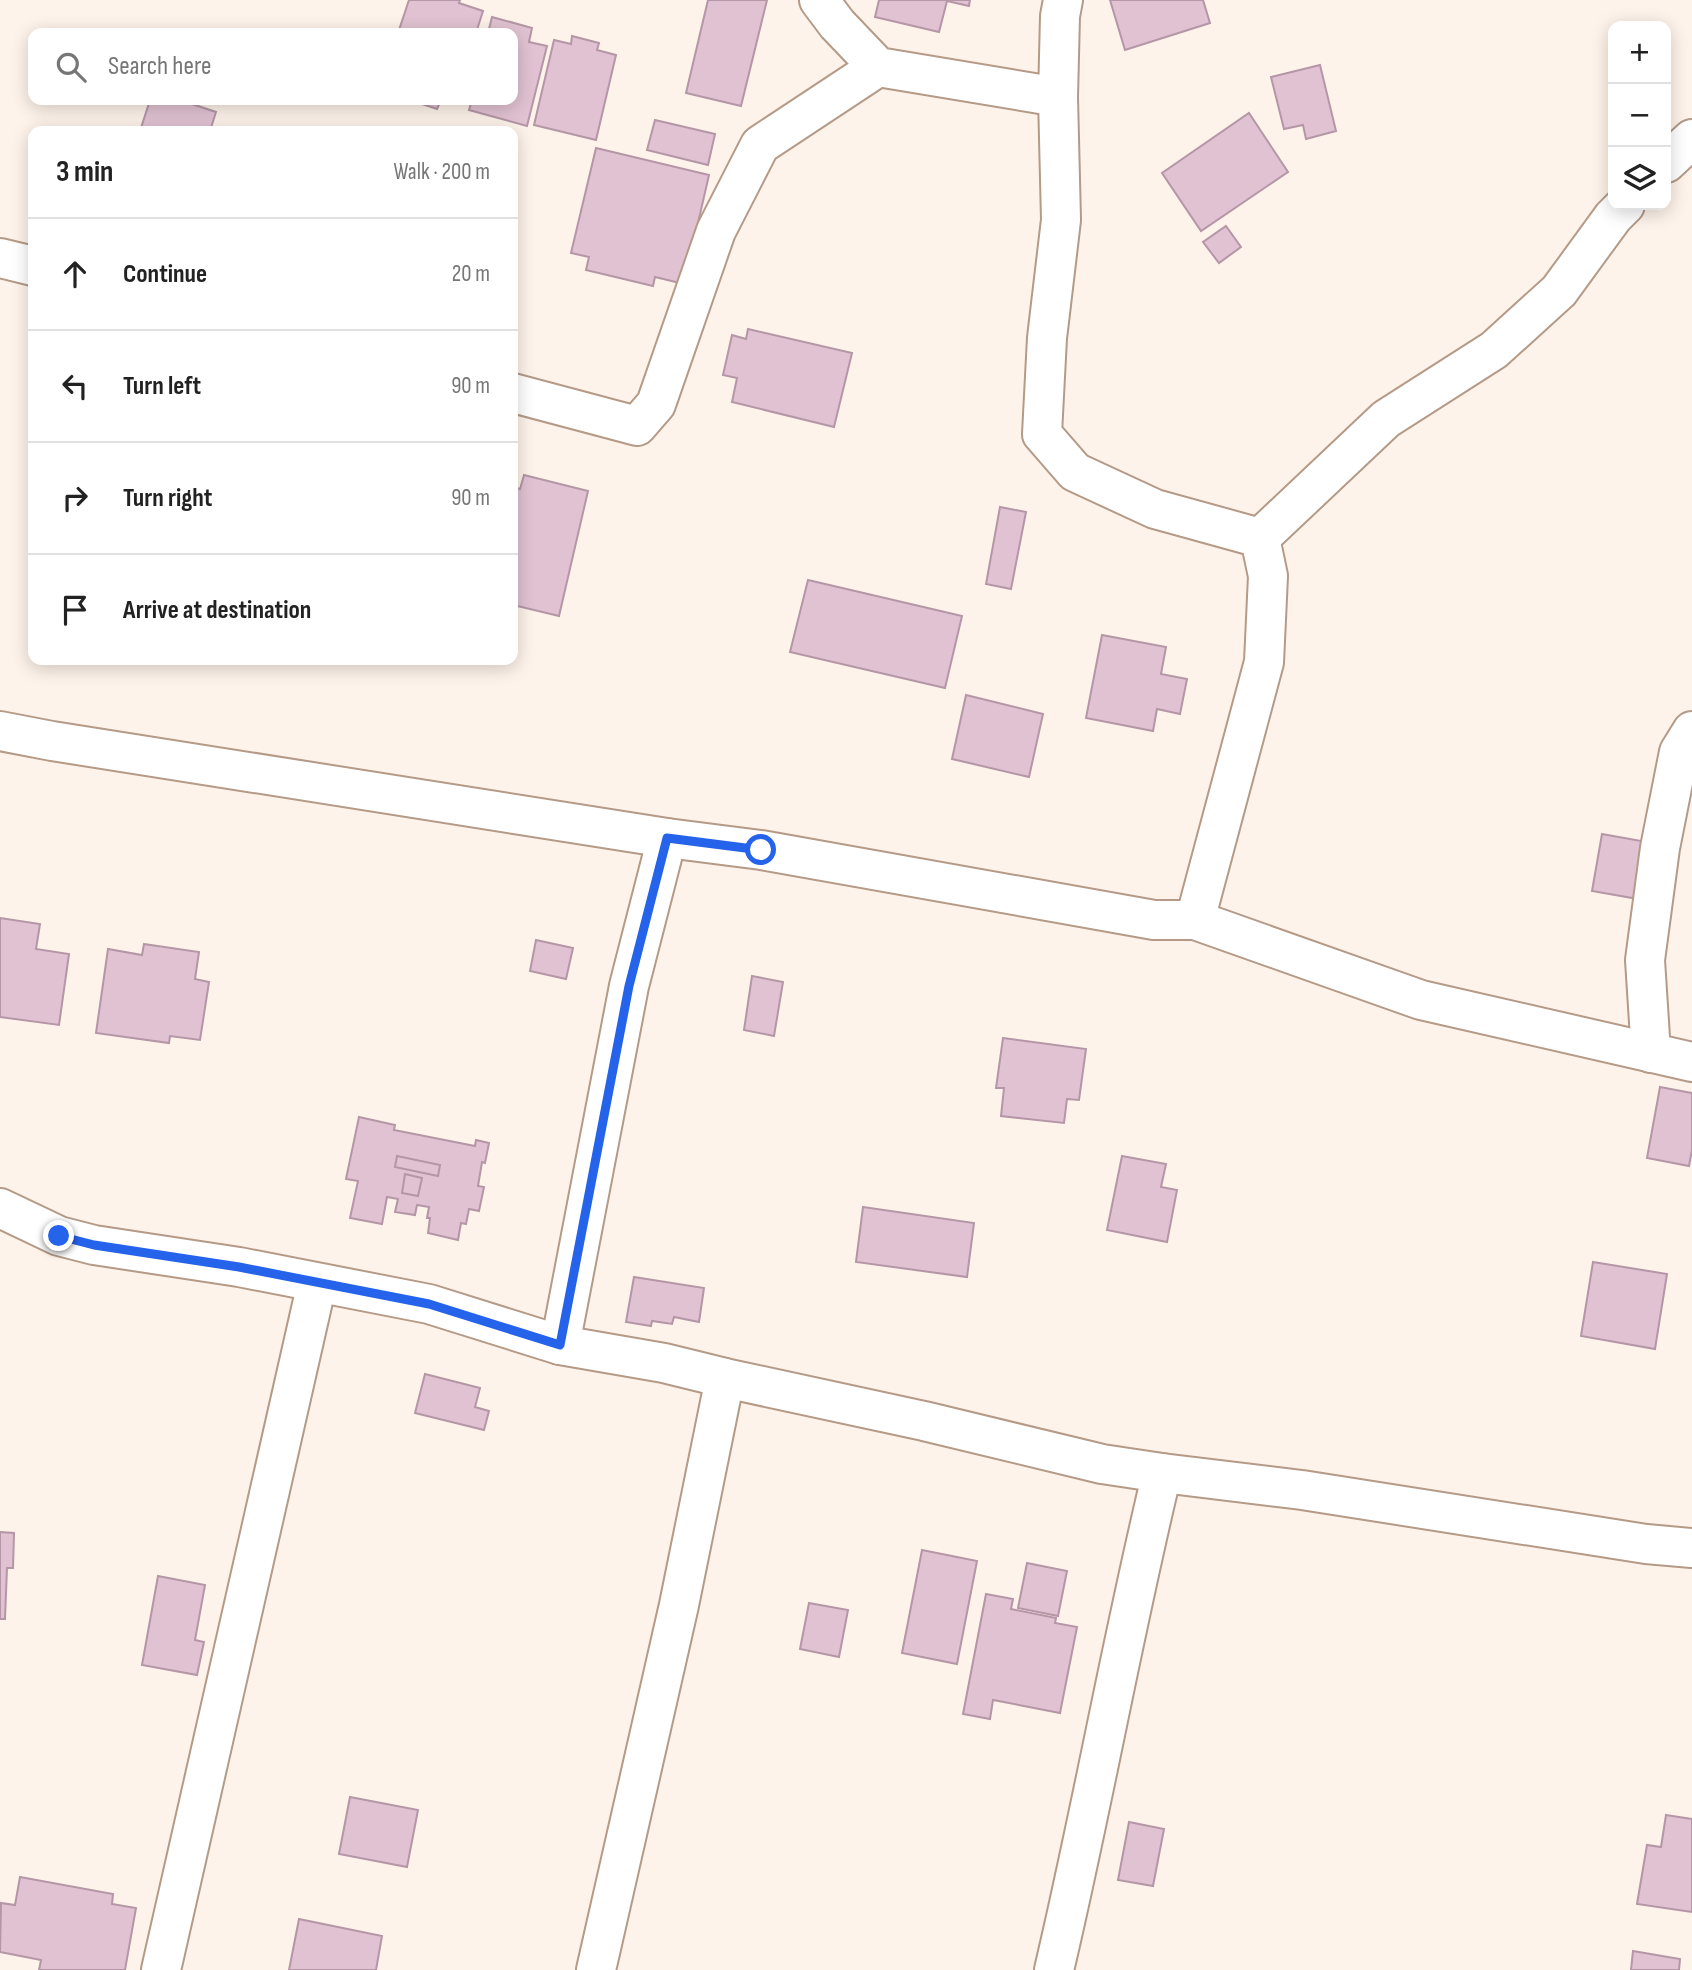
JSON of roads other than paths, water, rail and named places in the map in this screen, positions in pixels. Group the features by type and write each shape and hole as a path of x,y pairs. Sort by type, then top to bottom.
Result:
{"street":[{"path":"819,0 837,24 878,67 1058,97"},
{"path":"1063,0 1060,16 1058,97 1061,219 1048,338 1042,434 1075,472 1155,509 1260,538"},
{"path":"518,394 637,426 656,404 716,231 760,145 878,67"},
{"path":"1671,158 1692,139"},
{"path":"1260,538 1386,419 1494,350 1559,291 1620,210"},
{"path":"0,258 28,265"},
{"path":"1195,920 1264,662 1268,576 1260,538"},
{"path":"0,731 667,838 761,850 1154,920 1195,920 1421,1000 1692,1062"},
{"path":"1651,1053 1645,960 1660,848 1679,752 1692,731"},
{"path":"560,1345 629,986 667,838"},
{"path":"0,1208 59,1236 94,1245 239,1267 429,1304 560,1345 664,1363 1102,1464 1302,1490 1646,1544 1692,1548"},
{"path":"161,1970 317,1283"},
{"path":"596,1970 679,1605 725,1378"},
{"path":"1054,1970 1081,1854 1136,1580 1162,1473"}]}
